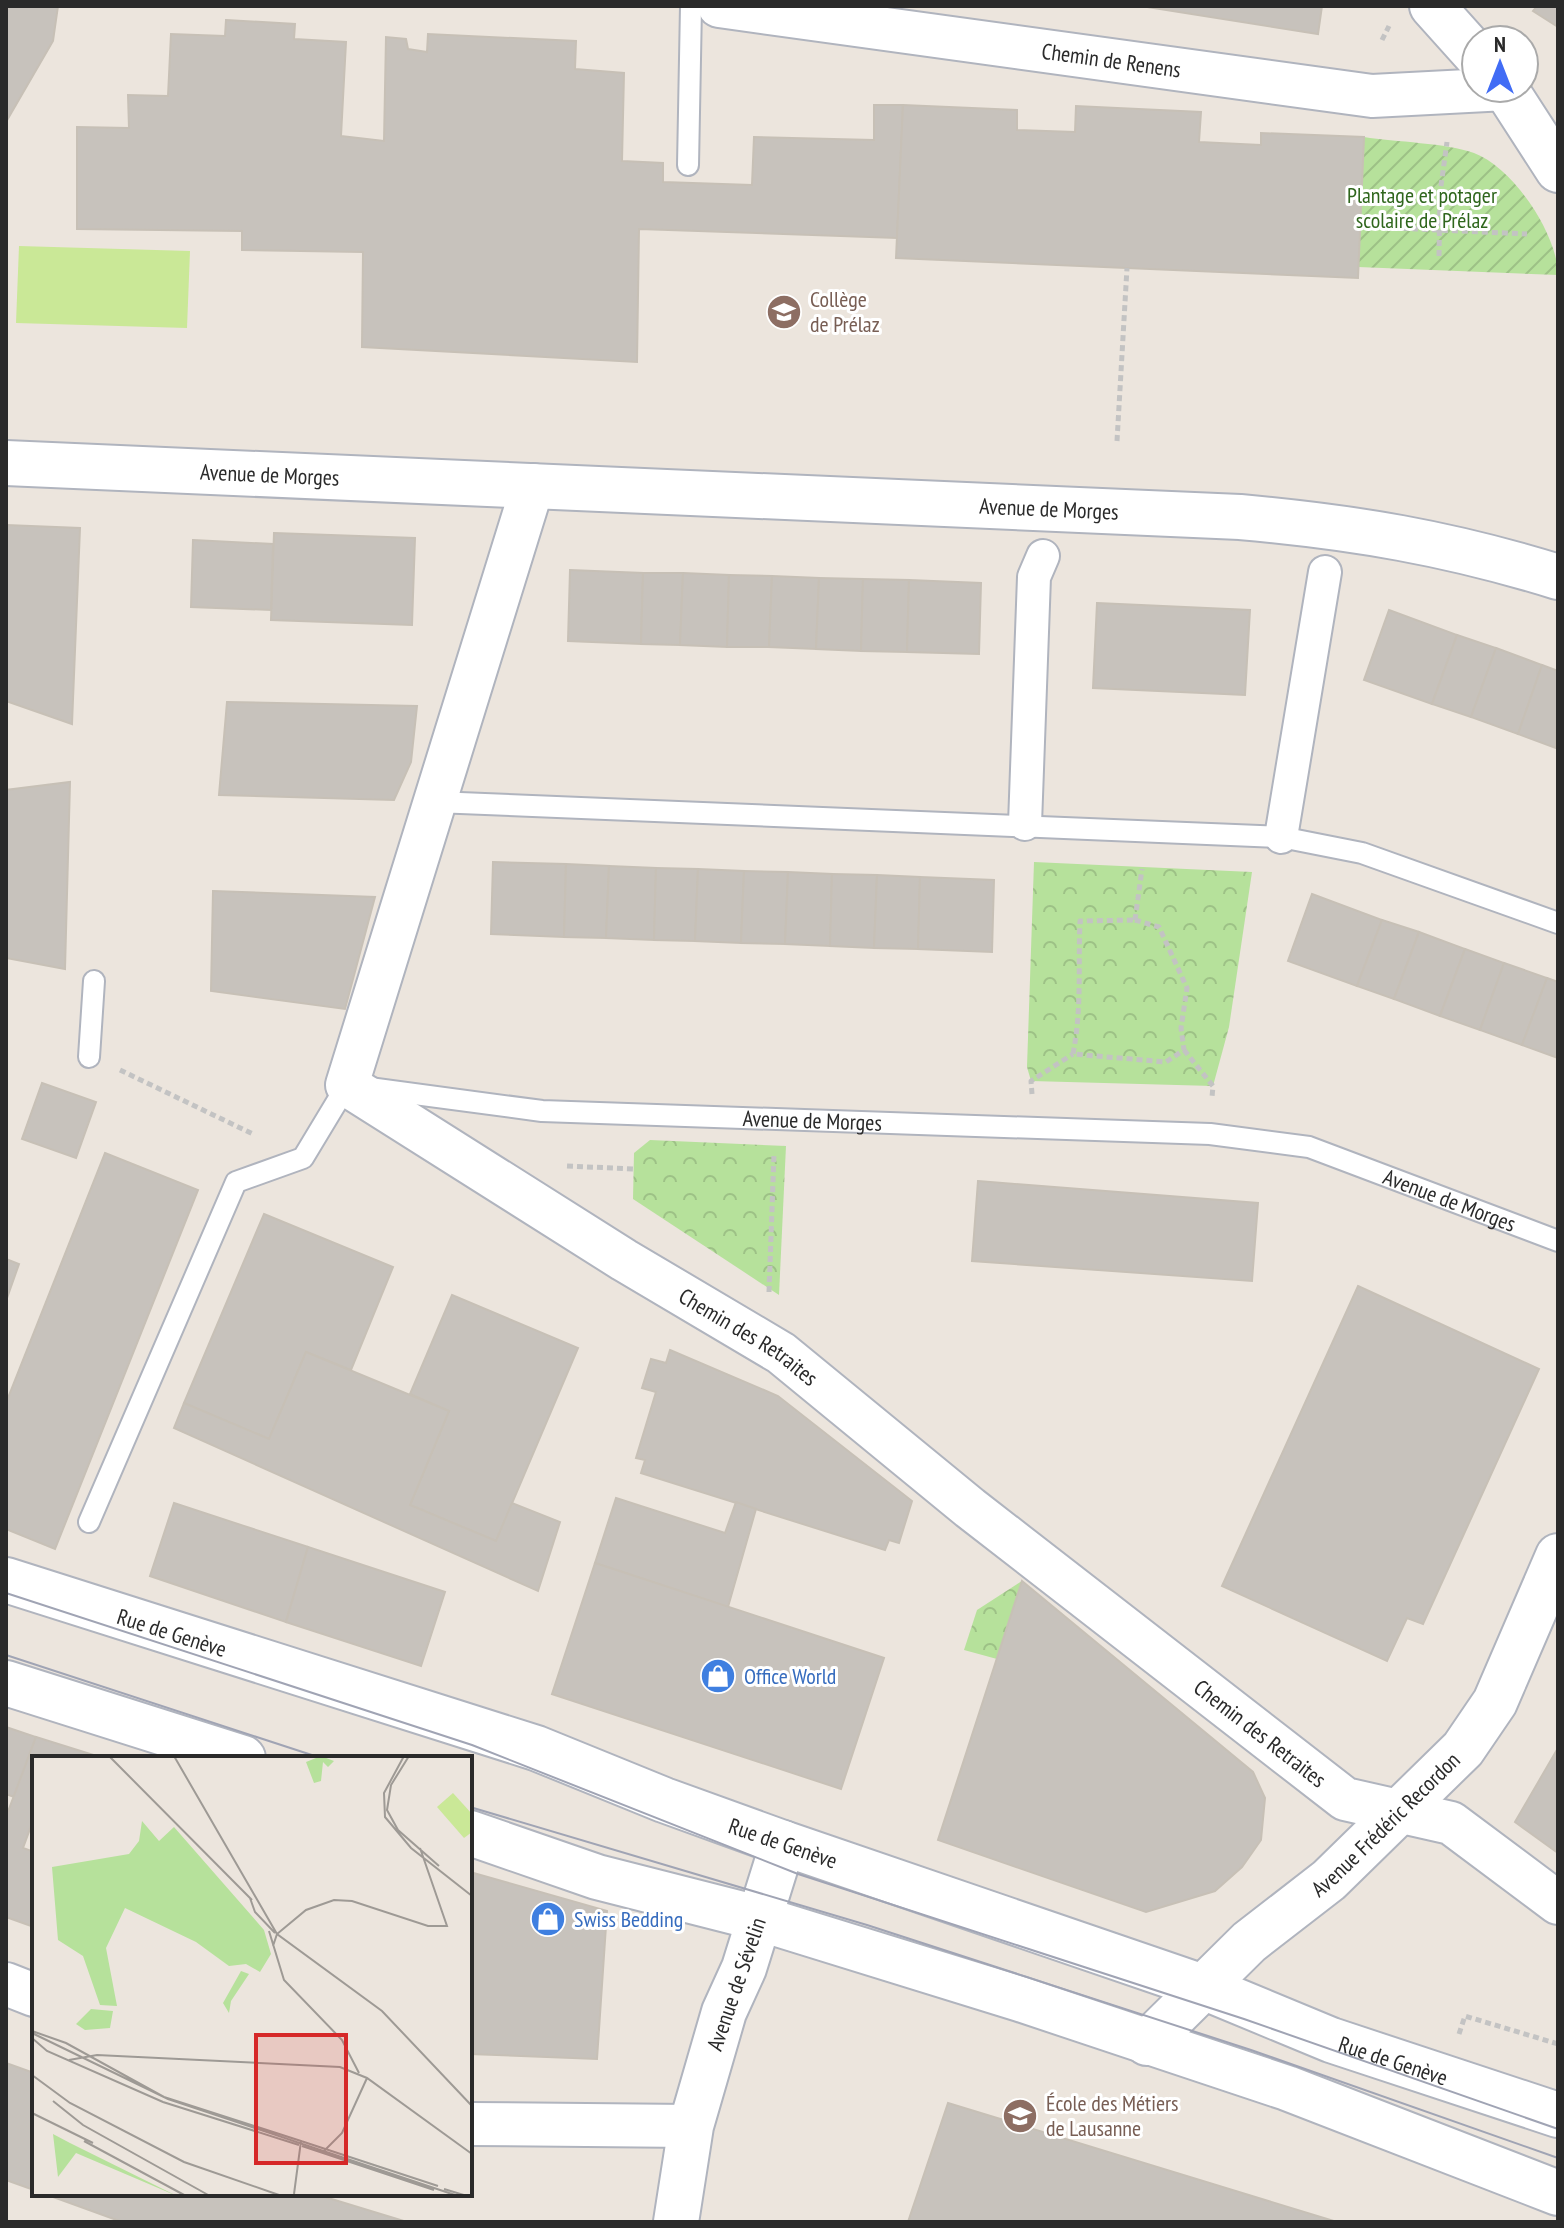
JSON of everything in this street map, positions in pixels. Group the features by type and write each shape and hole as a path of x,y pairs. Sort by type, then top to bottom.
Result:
{"main road":[{"path":"1432,6 1460,37"},
{"path":"1516,104 1558,170"},
{"name":"Avenue de Morges","path":"6,463 1225,517 1333,525 1473,551 1558,577"},
{"name":"Avenue Frédéric Recordon","path":"1147,2043 1271,1923 1329,1880 1463,1749 1495,1702 1558,1556"},
{"name":"Rue de Genève","path":"6,1580 522,1743 664,1800 783,1843 1203,1987 1305,2031 1558,2115"},
{"path":"6,1683 237,1756"},
{"path":"486,1838 597,1877 758,1918 1020,1999 1287,2088 1558,2193"},
{"name":"Avenue de Sévelin","path":"676,2222 691,2126 724,2012 744,1968 783,1843"}],"street":[{"name":"Chemin de Renens","path":"719,6 1372,96 1460,91"},
{"path":"347,1085 533,485"},
{"path":"1025,824 1034,577 1043,556"},
{"path":"1281,837 1325,572"},
{"name":"Chemin des Retraites","path":"347,1085 624,1260 767,1345 1345,1799 1451,1823 1558,1903"},
{"path":"6,1984 32,1994"},
{"path":"472,2124 691,2126"}],"lane":[{"path":"688,165 691,6"},
{"path":"435,802 1025,824 1281,837 1362,853 1558,923"},
{"path":"94,981 98,1061"},
{"path":"89,1522 236,1182 303,1158 347,1085"},
{"name":"Avenue de Morges","path":"347,1085 542,1111 1210,1134 1309,1147 1558,1241"}],"path":[{"path":"1382,40 1390,25"},
{"path":"1439,256 1447,142"},
{"path":"1372,227 1527,234"},
{"path":"1117,441 1127,268"},
{"path":"1135,920 1143,856"},
{"path":"1073,1054 1082,1012 1078,970 1080,921 1135,920 1159,927 1187,988 1181,1028 1184,1050 1213,1086"},
{"path":"1031,1081 1073,1054 1166,1062 1184,1050"},
{"path":"98,1061 303,1158"},
{"path":"767,1345 775,1117"},
{"path":"1457,2039 1465,2016 1558,2044"}],"green space":[{"name":"Plantage et potager scolaire de Prélaz","path":"1364,137 1450,147 1474,153 1489,161 1504,172 1531,204 1550,241 1558,275 1358,267"},
{"path":"19,246 190,251 187,328 16,323"},
{"path":"1034,862 1252,872 1229,1027 1213,1086 1031,1081 1027,1067"},
{"path":"650,1140 786,1146 779,1295 633,1199 634,1153"},
{"path":"1022,1581 997,1659 964,1650 977,1610"}],"building":[{"path":"6,6 58,6 53,41 6,122"},
{"path":"1141,6 1322,6 1318,34"},
{"path":"1537,6 1558,6 1558,27 1533,11"},
{"path":"226,20 295,24 294,39 346,42 341,136 384,141 386,37 406,39 408,49 427,52 428,34 576,41 575,69 624,73 622,161 663,163 663,182 752,185 754,137 874,140 874,105 903,105 897,238 639,229 637,362 362,347 363,252 242,250 242,231 77,229 77,127 129,128 128,95 168,96 171,34 225,36"},
{"path":"903,105 1017,110 1017,130 1075,132 1076,106 1201,112 1199,142 1261,145 1261,133 1364,137 1358,278 896,258"},
{"path":"6,525 80,528 72,724 6,701"},
{"path":"274,533 415,538 412,625 271,620"},
{"path":"193,540 273,544 271,610 191,607"},
{"path":"570,570 643,573 641,644 568,641"},
{"path":"643,573 683,573 680,645 641,644"},
{"path":"683,573 729,575 727,647 680,645"},
{"path":"729,575 772,576 769,647 727,647"},
{"path":"772,576 819,578 816,649 769,647"},
{"path":"819,578 863,579 861,651 816,649"},
{"path":"863,579 909,580 907,652 861,651"},
{"path":"909,580 981,583 979,654 907,652"},
{"path":"1097,603 1250,610 1245,695 1093,688"},
{"path":"1389,610 1457,635 1432,704 1364,680"},
{"path":"1457,635 1496,648 1471,717 1432,704"},
{"path":"1496,648 1542,665 1518,734 1471,717"},
{"path":"1542,665 1558,671 1556,748 1518,734"},
{"path":"227,702 417,706 411,762 394,800 219,795"},
{"path":"70,782 65,969 6,958 6,790"},
{"path":"493,862 566,864 564,937 491,934"},
{"path":"566,864 609,866 606,938 564,937"},
{"path":"609,866 656,868 654,940 606,938"},
{"path":"656,868 698,869 695,941 654,940"},
{"path":"698,869 744,871 741,943 695,941"},
{"path":"744,871 788,872 785,944 741,943"},
{"path":"788,872 832,874 830,946 785,944"},
{"path":"832,874 877,875 874,948 830,946"},
{"path":"877,875 920,877 918,949 874,948"},
{"path":"920,877 994,880 992,952 918,949"},
{"path":"213,891 375,897 345,1009 211,991"},
{"path":"1312,894 1382,920 1357,986 1288,961"},
{"path":"1382,920 1419,932 1394,999 1357,986"},
{"path":"1419,932 1465,949 1440,1016 1394,999"},
{"path":"1465,949 1504,963 1480,1030 1440,1016"},
{"path":"1504,963 1547,978 1522,1045 1480,1030"},
{"path":"1547,978 1558,982 1558,1058 1522,1045"},
{"path":"42,1083 96,1102 76,1158 22,1139"},
{"path":"105,1153 198,1190 55,1549 6,1529 6,1403"},
{"path":"978,1181 1258,1203 1252,1281 972,1261"},
{"path":"264,1214 393,1267 351,1370 306,1352 269,1439 184,1403"},
{"path":"6,1259 19,1264 6,1301"},
{"path":"1358,1286 1539,1369 1423,1624 1407,1618 1387,1661 1222,1586"},
{"path":"452,1295 578,1348 496,1541 410,1505 449,1411 410,1394"},
{"path":"670,1350 778,1396 912,1501 899,1543 889,1540 885,1550 641,1473 645,1460 636,1458 656,1392 642,1388 651,1359 666,1363"},
{"path":"306,1352 449,1411 410,1505 496,1541 512,1503 560,1522 538,1591 174,1428 184,1403 269,1439"},
{"path":"616,1498 725,1533 736,1502 756,1509 728,1607 595,1563"},
{"path":"174,1503 308,1547 286,1622 150,1576"},
{"path":"308,1547 445,1592 421,1666 286,1622"},
{"name":"Office World","path":"595,1563 884,1658 841,1789 552,1694"},
{"path":"1022,1581 1253,1772 1265,1798 1261,1840 1242,1867 1215,1891 1146,1912 938,1840"},
{"path":"6,1727 36,1737 14,1797 6,1794"},
{"path":"36,1737 97,1756 32,1756 32,1823 23,1848 32,1851 32,1926 6,1917 6,1817"},
{"path":"1558,1748 1558,1853 1515,1822"},
{"path":"472,1873 607,1911 597,2059 472,2054"},
{"path":"6,2063 32,2072 32,2189 6,2180"},
{"path":"948,2103 1337,2222 908,2222"},
{"path":"50,2196 325,2196 407,2222 122,2222"}],"tram line":[{"path":"6,1593 472,1745 798,1874 1244,2019 1558,2129"},
{"path":"6,1655 315,1756"},
{"path":"472,1808 867,1925 1251,2050 1558,2158"}],"place":[{"name":"Collège de Prélaz","path":"784,312"},
{"name":"Office World","path":"718,1676"},
{"name":"Swiss Bedding","path":"548,1919"},
{"name":"École des Métiers de Lausanne","path":"1020,2116"}]}
